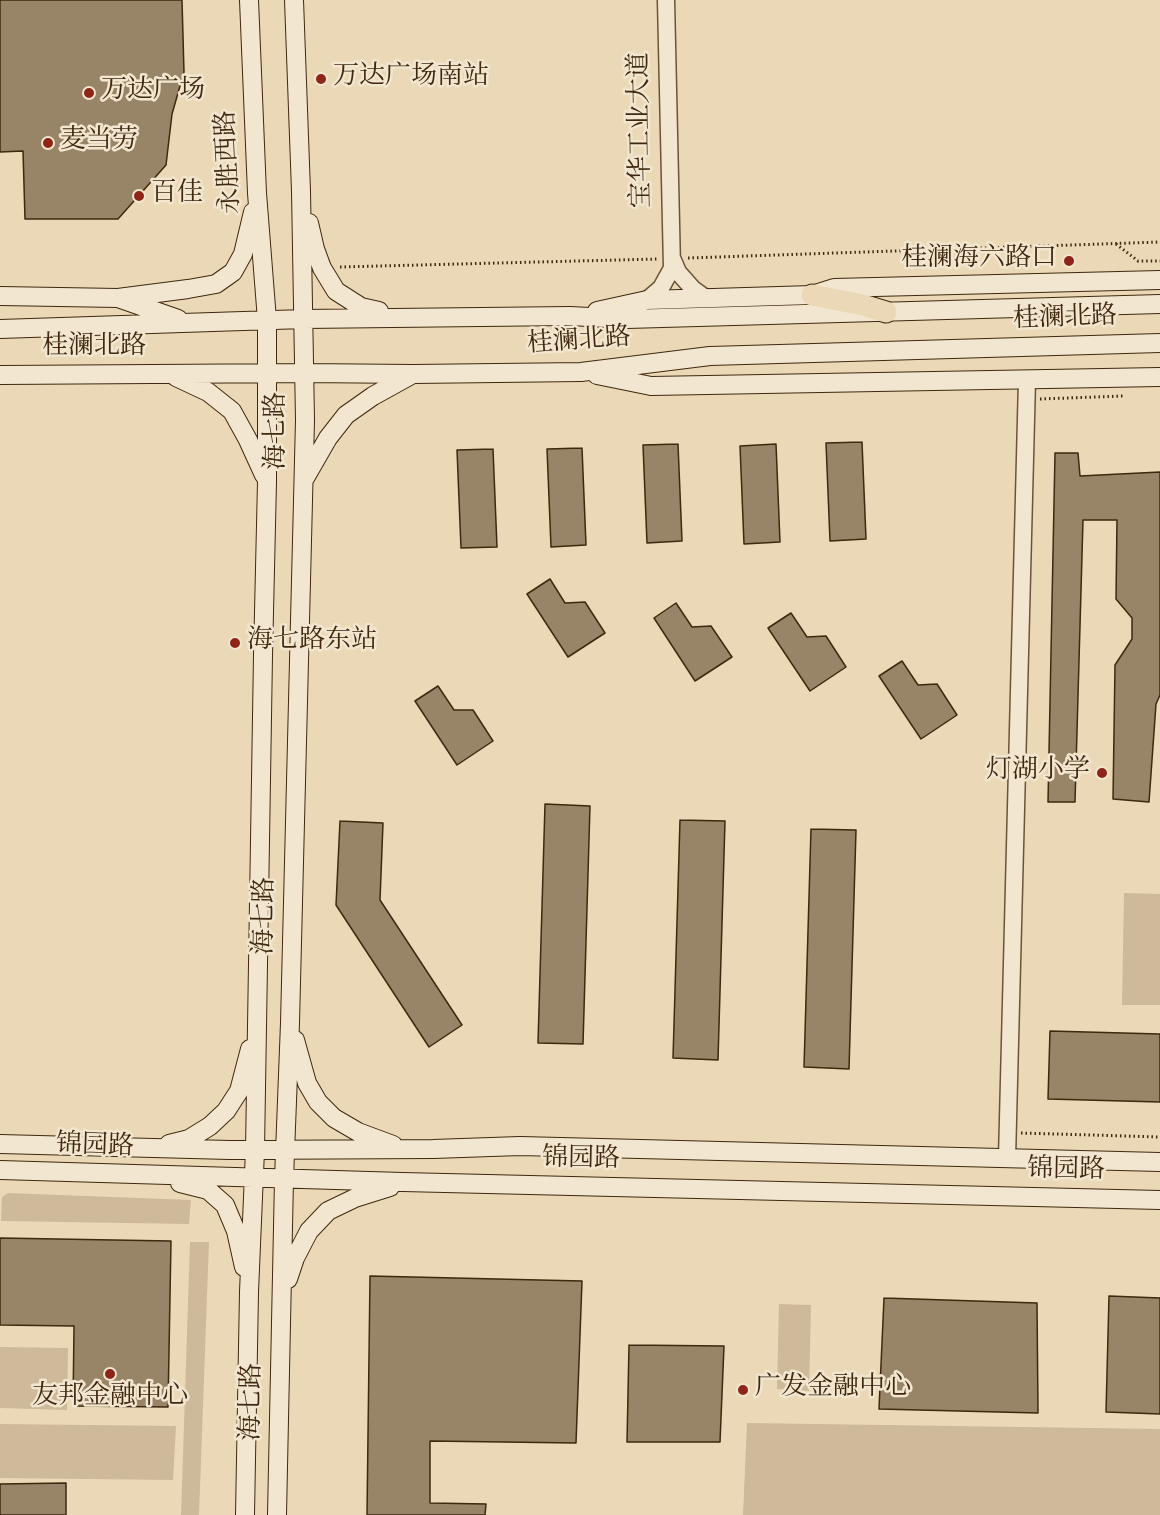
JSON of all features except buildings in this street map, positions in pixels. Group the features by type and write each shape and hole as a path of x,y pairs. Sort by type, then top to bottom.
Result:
{"main road":[{"name":"永胜西路","path":"249,0 257,193 267,320 267,482 257,1021"},
{"path":"294,0 304,319"},
{"path":"301,191 315,249 322,268 336,291 361,307 404,317"},
{"path":"0,296 118,297 216,284 233,272 243,254 257,193"},
{"path":"812,295 834,288 1160,280"},
{"path":"570,316 647,300 812,295 886,312"},
{"path":"118,297 188,322"},
{"name":"桂澜北路","path":"0,329 404,317 570,316 627,319 1160,304"},
{"name":"海七路","path":"277,1515 304,480 304,319"},
{"name":"桂澜北路","path":"0,375 580,372 710,356 1160,343"},
{"path":"580,372 651,386 1160,377"},
{"path":"304,480 328,438 346,415 373,396 412,374"},
{"path":"172,375 208,392 232,411 267,482"},
{"path":"151,1148 189,1139 210,1126 226,1111 239,1090 257,1021"},
{"path":"245,1515 257,1021"},
{"path":"290,1023 306,1083 318,1102 334,1118 358,1132 404,1149"},
{"name":"锦园路","path":"0,1144 255,1150 520,1146 1160,1162"},
{"name":"锦园路","path":"0,1170 1160,1200"},
{"path":"152,1175 208,1190 225,1205 236,1231 249,1292"},
{"path":"282,1294 295,1258 309,1231 328,1211 355,1198 403,1182"}],"street":[{"name":"宝华工业大道","path":"666,0 672,258"},
{"path":"672,258 678,272 693,289 707,299"},
{"path":"647,300 661,288 672,268 672,258"},
{"path":"1007,1158 1027,380"}],"path":[{"path":"322,268 1160,243"},
{"path":"1116,244 1138,261 1160,261"},
{"path":"1026,399 1117,396"},
{"path":"1009,1132 1160,1137"}],"shaded area":[{"path":"1124,893 1160,894 1160,1005 1122,1005"},
{"path":"8,1193 191,1200 189,1224 1,1221 2,1197"},
{"path":"190,1242 209,1242 199,1515 181,1515"},
{"path":"779,1304 811,1305 809,1391 777,1389"},
{"path":"0,1347 68,1348 67,1410 0,1408"},
{"path":"747,1423 1160,1429 1160,1515 743,1515"},
{"path":"0,1424 176,1426 173,1480 0,1478"}],"place":[{"name":"万达广场南站","path":"321,79"},
{"name":"万达广场","path":"89,93"},
{"name":"麦当劳","path":"48,143"},
{"name":"百佳","path":"139,196"},
{"name":"桂澜海六路口","path":"1069,261"},
{"name":"海七路东站","path":"235,643"},
{"name":"灯湖小学","path":"1102,773"},
{"name":"友邦金融中心","path":"110,1374"},
{"name":"广发金融中心","path":"743,1390"}]}
